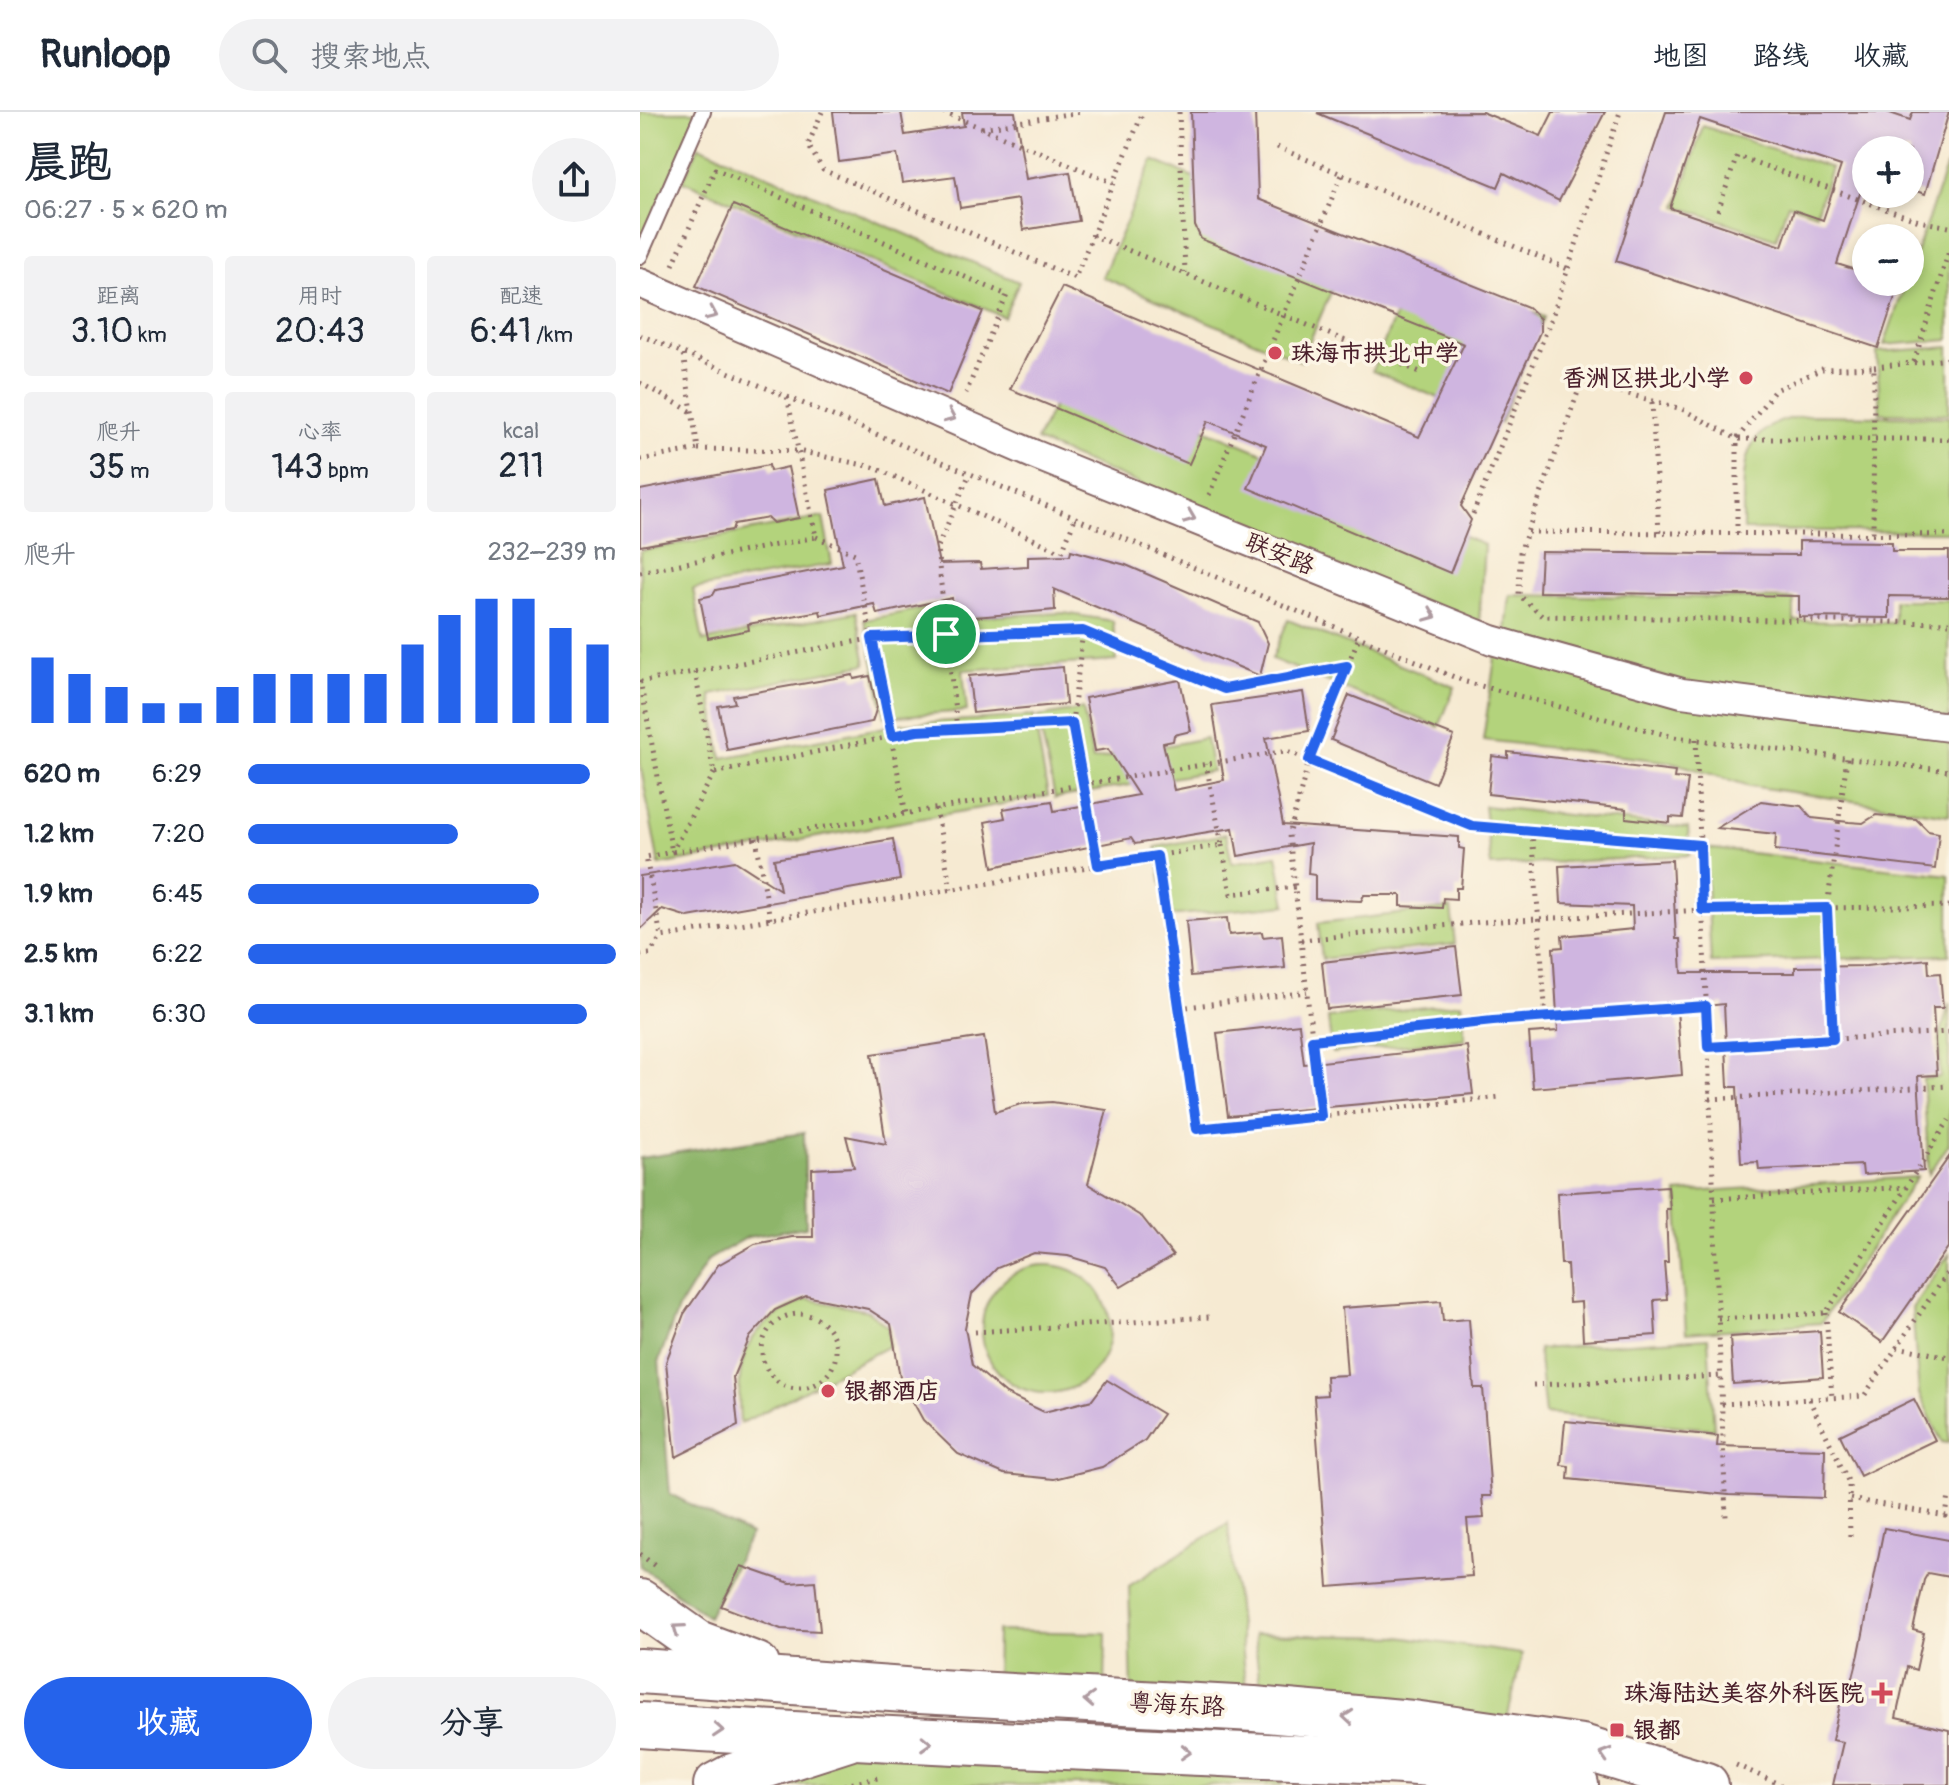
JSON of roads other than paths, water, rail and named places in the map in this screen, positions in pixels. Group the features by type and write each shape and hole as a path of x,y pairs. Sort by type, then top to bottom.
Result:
{"main road":[{"path":"640,1602 698,1643 800,1682"},
{"name":"粤海东路","path":"640,1671 1254,1709 1413,1723 1582,1747 1706,1785"},
{"name":"粤海东路","path":"640,1725 848,1739 1383,1762 1516,1771 1576,1785"},
{"path":"716,1785 733,1776 848,1739"}],"street":[{"name":"联安路","path":"651,287 954,419 1492,640 1682,693 1949,727"}],"lane":[{"path":"640,256 703,112"}],"place":[{"name":"珠海市拱北中学","path":"1275,353"},
{"name":"香洲区拱北小学","path":"1746,378"},
{"name":"银都酒店","path":"828,1391"},
{"name":"珠海陆达美容外科医院","path":"1882,1693"},
{"name":"银都","path":"1617,1730"}]}
